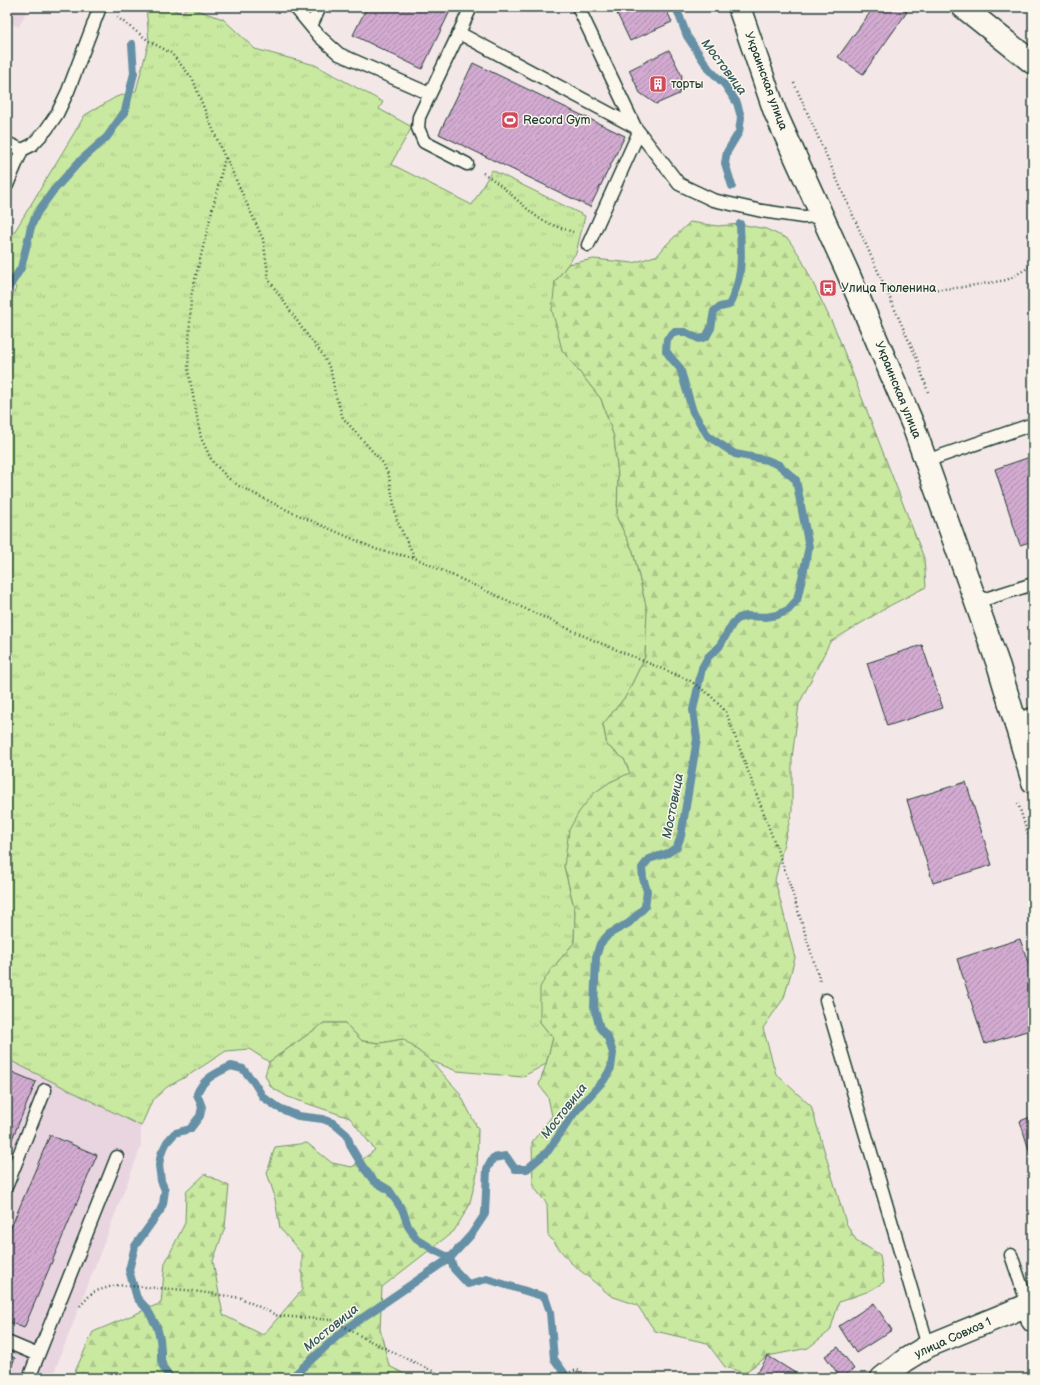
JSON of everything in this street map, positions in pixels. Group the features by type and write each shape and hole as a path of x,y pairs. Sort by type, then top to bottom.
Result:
{"main road":[{"name":"Украинская улица","path":"739,7 775,112 848,273 907,411 926,461 999,667 1024,722 1033,782"},
{"path":"963,7 1033,63"},
{"name":"улица Совхоз 1","path":"882,1378 905,1360 928,1346 1030,1313"}],"lane":[{"path":"7,185 22,150 32,145 46,130 57,114 68,90 100,7"},
{"path":"295,7 319,36 339,54 430,94"},
{"path":"311,26 320,7"},
{"path":"467,164 424,142 418,128 418,123 419,117 471,7"},
{"path":"578,7 637,130 679,184 714,200 762,211 803,217 823,216"},
{"path":"459,33 637,130"},
{"path":"590,242 637,130"},
{"path":"7,143 22,150"},
{"path":"926,461 1033,424"},
{"path":"976,602 1033,584"},
{"path":"826,1000 928,1346"},
{"path":"7,1185 45,1090"},
{"path":"29,1378 117,1157"},
{"path":"1011,1255 1030,1313"},
{"path":"7,1342 38,1355"}],"path":[{"path":"116,16 149,41 171,53 193,79 226,158 263,239 269,280 304,331 323,355 331,371 335,393 343,418 383,463 389,477 397,521 415,558"},
{"path":"226,158 192,296 188,369 201,438 212,462 228,478 240,486 286,510 378,550 415,558 586,637 688,680 710,695 726,712 788,879 826,1000"},
{"path":"467,164 494,180 537,217 590,242"},
{"path":"885,286 926,290 956,288 1007,280 1033,264"},
{"path":"116,1285 151,1289 186,1290 241,1298 278,1316 333,1320 366,1339 448,1378"},
{"path":"551,1378 576,1370 595,1378"}],"shaded area":[{"path":"7,7 28,7 19,27 7,22"},
{"path":"7,1039 121,1107 141,1126 141,1147 52,1378 7,1378"}],"green space":[{"path":"146,7 168,7 181,13 188,7 223,19 255,49 315,65 383,102 379,109 412,127 391,164 472,205 492,170 585,216 576,253 555,282 562,350 601,399 614,437 618,476 617,518 633,551 647,610 645,657 626,696 603,724 607,745 624,759 631,773 610,782 564,866 575,911 574,943 550,971 540,1022 553,1038 546,1064 522,1077 457,1071 431,1061 403,1039 381,1043 362,1041 345,1023 324,1023 269,1062 249,1049 226,1051 189,1075 167,1087 152,1101 141,1126 7,1059 7,310 16,288 7,272 7,244 85,115 116,97 136,91 149,41"},
{"path":"690,222 718,226 740,224 766,229 788,239 800,256 836,331 924,558 926,587 891,605 830,642 799,704 792,758 792,811 775,880 795,958 784,998 763,1028 776,1074 811,1106 846,1223 856,1240 880,1255 884,1282 869,1291 839,1302 830,1331 808,1348 768,1356 744,1373 725,1367 707,1343 655,1331 637,1305 611,1296 570,1262 548,1235 547,1204 533,1186 532,1142 552,1116 548,1097 539,1085 553,1038 540,1022 540,987 550,971 574,943 575,911 564,866 569,830 579,812 594,793 610,782 630,773 624,759 607,745 603,724 626,696 645,657 647,610 633,551 617,518 618,476 614,437 601,399 562,350 552,310 555,282 568,264 594,259 633,263 658,255 666,245"},
{"path":"324,1023 345,1023 362,1041 381,1043 403,1039 431,1061 459,1092 478,1129 477,1174 469,1206 454,1231 382,1287 380,1329 389,1366 413,1378 72,1378 93,1332 161,1303 165,1263 185,1223 186,1192 205,1174 229,1186 225,1227 213,1261 223,1315 263,1335 302,1290 302,1254 280,1228 274,1194 267,1173 275,1147 307,1143 332,1163 352,1167 375,1150 350,1118 288,1097 271,1087 265,1075 269,1062"}],"building":[{"path":"367,7 452,7 422,69 353,35"},
{"path":"614,7 665,7 672,22 630,41"},
{"path":"874,7 900,7 907,12 863,74 838,57"},
{"name":"торты","path":"669,50 682,76 679,94 656,104 640,93 629,70"},
{"path":"473,63 625,136 590,207 439,134"},
{"path":"1033,456 1033,541 1020,545 995,469"},
{"path":"922,645 943,708 887,726 867,663"},
{"path":"966,782 992,865 933,883 907,800"},
{"path":"1020,939 1033,977 1033,1029 985,1044 957,959"},
{"path":"7,1070 36,1082 7,1151"},
{"path":"1033,1116 1033,1163 1020,1121"},
{"path":"50,1135 97,1155 24,1328 7,1321 7,1237"},
{"path":"874,1303 892,1330 856,1353 839,1326"},
{"path":"838,1347 854,1369 841,1378 825,1356"},
{"path":"7,1355 15,1358 7,1377"},
{"path":"768,1356 797,1374 795,1378 761,1378 756,1375"}],"waterway":[{"name":"Мостовица","path":"676,7 687,36 709,69 725,85 737,103 741,117 739,132 727,152 725,163 732,186"},
{"path":"7,290 21,268 31,227 37,213 53,191 79,162 107,137 125,111 134,73 132,44"},
{"name":"Мостовица","path":"291,1378 343,1331 450,1258 471,1235 485,1214 487,1169 493,1158 506,1156 515,1169 527,1169 548,1151 575,1112 604,1080 611,1068 613,1053 608,1038 600,1028 594,1007 596,957 600,944 609,934 629,923 645,907 647,891 642,868 649,859 668,853 677,847 681,836 697,739 693,710 702,668 708,657 719,647 733,623 739,618 747,616 766,617 777,615 788,610 797,600 809,547 796,480 779,465 767,460 735,454 708,436 693,412 680,368 666,351 667,339 674,332 685,332 699,339 706,337 711,328 714,311 720,307 729,305 734,295 739,275 741,256 740,224"},
{"path":"170,1378 163,1367 161,1360 160,1339 157,1327 147,1309 137,1298 129,1270 135,1246 160,1211 163,1204 165,1190 161,1181 159,1165 161,1154 167,1142 175,1133 190,1129 200,1116 202,1107 197,1094 203,1084 211,1077 231,1066 243,1069 263,1097 277,1107 298,1116 323,1119 333,1123 347,1135 351,1147 363,1167 374,1181 389,1190 403,1211 408,1226 416,1238 434,1250 450,1258 454,1269 468,1284 487,1279 545,1297 550,1312 554,1359 568,1378"}],"place":[{"name":"торты","path":"658,84"},
{"name":"Record Gym","path":"510,120"},
{"name":"Улица Тюленина","path":"828,288"}]}
